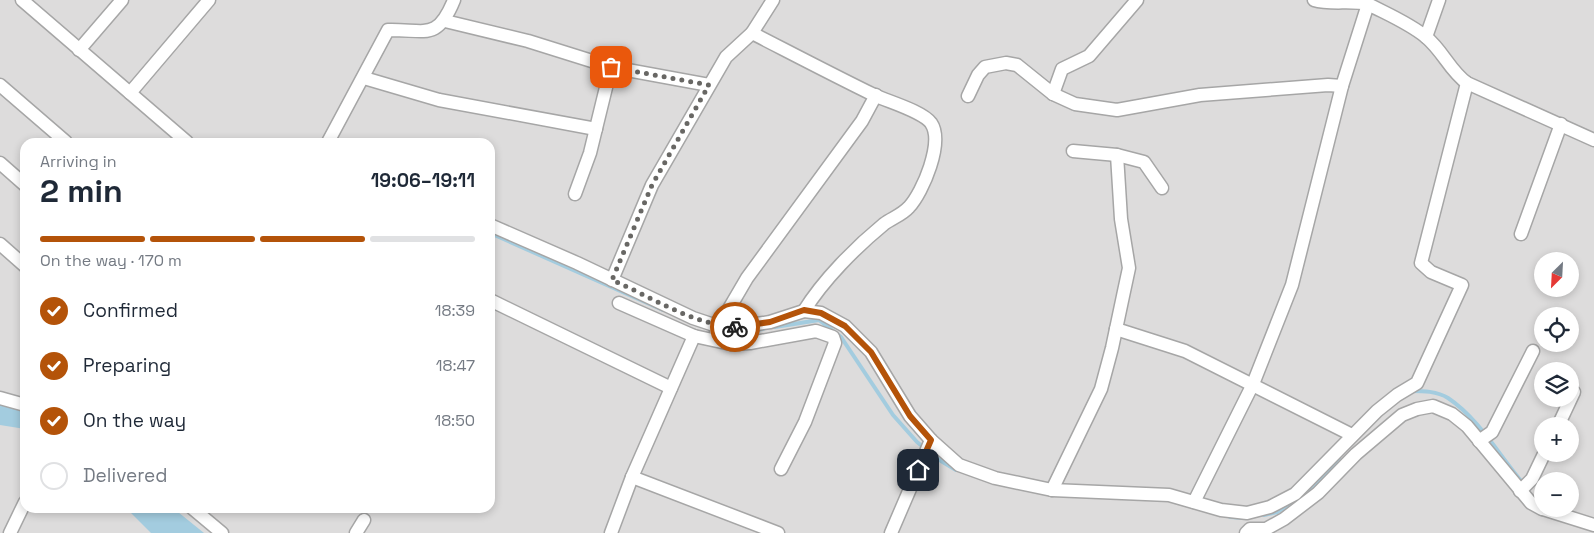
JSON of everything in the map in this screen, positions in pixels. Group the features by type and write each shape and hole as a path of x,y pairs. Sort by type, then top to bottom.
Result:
{"street":[{"path":"22,0 182,138"},
{"path":"79,50 122,0"},
{"path":"130,93 210,0"},
{"path":"330,138 388,30 416,32 431,30 446,21 454,0"},
{"path":"612,280 652,185 709,85 726,57 752,33 773,0"},
{"path":"1053,94 1062,69 1089,56 1137,0"},
{"path":"1314,0 1320,2 1358,1 1368,4 1426,37 1447,59 1455,74 1467,83 1594,140"},
{"path":"1426,37 1439,0"},
{"path":"1194,502 1253,384 1292,285 1342,86 1368,4"},
{"path":"446,21 528,41 611,67 709,85"},
{"path":"752,33 876,96 925,117 932,125 935,144 929,174 920,194 908,209 886,223 860,245 804,310"},
{"path":"968,96 978,75 985,68 1006,63 1017,65 1053,94 1075,104 1117,110 1200,94 1328,85 1342,86"},
{"path":"575,194 596,129 611,67"},
{"path":"364,78 439,100 596,129"},
{"path":"1246,533 1250,529 1266,529 1284,519 1318,493 1356,454 1402,415 1412,400 1417,383 1427,366 1462,285 1431,272 1421,263 1467,83"},
{"path":"0,86 61,138"},
{"path":"712,341 717,326 747,278 862,121 876,96"},
{"path":"1521,234 1561,124"},
{"path":"1073,151 1116,155 1144,162 1162,188"},
{"path":"1052,490 1100,388 1116,329 1129,268 1116,155"},
{"path":"0,163 20,181"},
{"path":"495,227 693,318 717,326 738,327 770,322 804,310 821,313 845,326 871,352 910,416 931,440 959,465 995,478 1052,490 1169,495 1221,510 1247,513 1270,507 1295,494 1315,476 1352,434 1390,400 1412,400 1452,414 1466,426 1520,491 1534,504"},
{"path":"0,244 20,262"},
{"path":"495,302 671,388"},
{"path":"619,303 694,336 712,341 731,344 750,343 816,331 833,337 836,340 805,422 781,469"},
{"path":"1116,329 1185,351 1352,434"},
{"path":"611,533 632,477 694,336"},
{"path":"1479,441 1492,432 1533,352"},
{"path":"0,398 20,404"},
{"path":"891,533 931,440"},
{"path":"1520,491 1532,479 1540,462"},
{"path":"632,477 778,533"},
{"path":"10,533 20,512"},
{"path":"200,513 222,533"},
{"path":"1568,517 1594,525"},
{"path":"356,533 364,520"}],"shaded area":[{"path":"0,0 1594,0 1594,533 0,533"}],"water":[{"path":"0,403 20,408 20,428 0,425"},
{"path":"131,513 179,513 204,533 151,533"}],"waterway":[{"path":"495,235 663,310"},
{"path":"775,327 819,320 841,337 893,415 917,442 956,470"},
{"path":"721,331 729,334 763,329"},
{"path":"1411,391 1439,394 1459,406 1479,426 1522,482"},
{"path":"1300,497 1313,488 1339,458"},
{"path":"1264,515 1277,512 1294,501"},
{"path":"1230,517 1245,518"}],"way so far":[{"path":"611,67 709,85 652,185 612,280 693,318 717,326 735,327"}],"route":[{"path":"735,327 770,322 804,310 821,313 845,326 871,352 910,416 931,440 918,470"}]}
